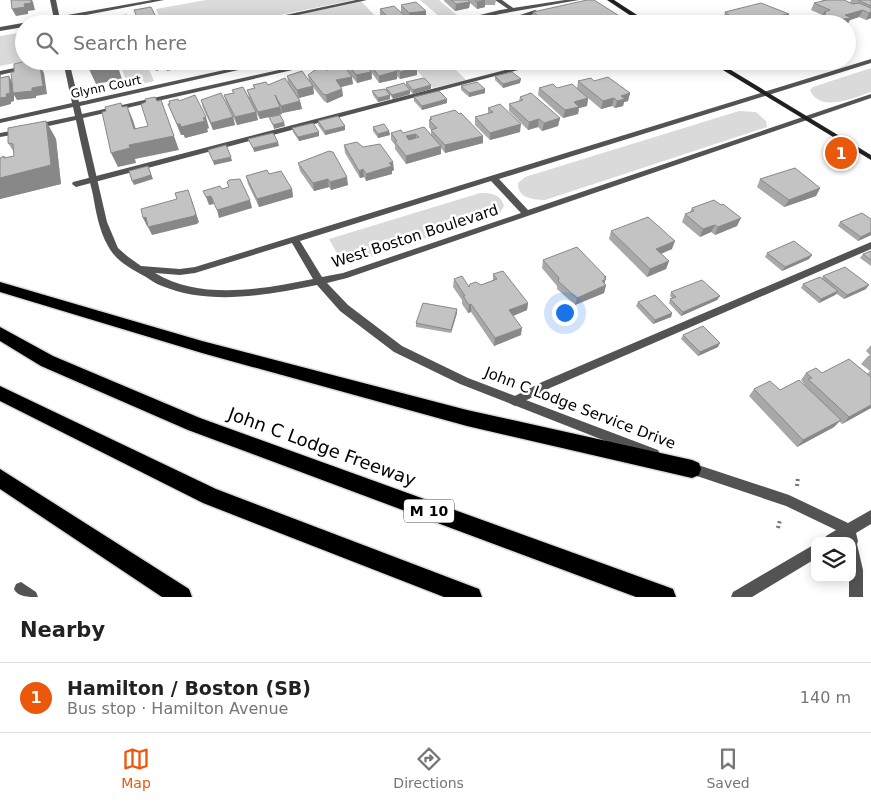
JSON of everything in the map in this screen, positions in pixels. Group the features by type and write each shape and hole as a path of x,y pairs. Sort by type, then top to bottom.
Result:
{"highway":[{"path":"0,287 202,347 467,418 692,469"},
{"name":"John C Lodge Freeway","path":"0,333 47,361 194,424 665,597"},
{"path":"0,393 210,496 471,597"},
{"path":"0,478 181,597"}],"main road":[{"path":"610,0 634,15"},
{"path":"725,70 871,158"}],"street":[{"path":"53,0 57,15"},
{"path":"87,15 161,0"},
{"path":"290,15 364,0"},
{"path":"498,0 513,10"},
{"path":"489,15 576,0"},
{"path":"526,15 562,3"},
{"path":"0,29 15,26"},
{"name":"West Boston Boulevard","path":"856,66 871,61"},
{"path":"0,73 15,70"},
{"name":"West Boston Boulevard","path":"68,70 108,238 118,254 139,269 167,284 208,292 261,292 344,276 871,96"},
{"name":"Glynn Court","path":"0,121 234,70"},
{"name":"Glynn Court","path":"0,135 289,70"},
{"path":"76,184 515,70"},
{"name":"West Boston Boulevard","path":"139,269 180,272 195,270 842,70"},
{"name":"West Boston Boulevard","path":"493,178 526,214"},
{"name":"John C Lodge Service Drive","path":"295,240 319,281 344,308 398,348 464,381 515,401 692,469 789,501 850,535"},
{"path":"515,401 546,385 871,245"},
{"path":"850,535 871,516"},
{"path":"738,597 811,553"},
{"path":"856,582 856,596"}],"path":[{"path":"797,486 798,476"},
{"path":"778,528 780,520"}],"shaded area":[{"path":"206,0 354,0 280,15 158,15 156,9"},
{"path":"360,0 374,15 285,15"},
{"path":"420,0 439,0 457,15 438,15"},
{"path":"15,34 15,63 0,66 0,36"},
{"path":"871,68 871,92 847,100 829,102 815,97 810,90 813,87"},
{"path":"122,70 149,70 154,81 129,87"},
{"path":"416,70 456,70 466,80 433,88"},
{"path":"739,111 756,112 766,121 767,127 545,200 527,197 518,188 518,183 525,177"},
{"path":"480,193 492,194 501,199 504,206 500,213 344,266 329,239"}],"building":[{"path":"11,0 31,0 31,3 24,4 25,7 12,9"},
{"path":"451,0 468,0 470,2 456,4"},
{"path":"594,0 618,15 537,15 533,12"},
{"path":"827,0 844,0 871,8 871,12 863,10 845,15 825,15 823,14 826,13 824,12 830,10 814,3"},
{"path":"858,0 871,0 871,6"},
{"path":"416,2 426,11 409,13 401,5"},
{"path":"761,3 789,14 729,15 725,12"},
{"path":"394,6 404,15 386,15 380,9"},
{"path":"151,7 155,15 136,15 134,10"},
{"path":"14,64 15,70 41,70 43,86 32,88 32,91 13,93 11,72 14,72"},
{"path":"315,70 347,70 352,77 336,80 342,89 326,95 323,94 308,75"},
{"path":"352,70 369,70 371,72 356,75"},
{"path":"374,70 397,71 379,76"},
{"path":"302,71 313,86 297,90 287,76"},
{"path":"512,72 521,79 503,84 495,76"},
{"path":"9,76 10,93 6,94 7,97 0,98 0,78"},
{"path":"608,77 630,93 621,96 625,99 617,101 614,98 603,101 578,81 591,78 594,81"},
{"path":"285,78 300,101 281,106 275,95 280,107 258,112 247,90 255,88 253,85 266,82 268,85"},
{"path":"424,78 431,85 413,90 406,82"},
{"path":"477,82 485,89 469,93 461,86"},
{"path":"404,83 410,90 392,95 386,88"},
{"path":"553,84 557,88 572,84 588,98 574,102 579,107 565,110 539,88"},
{"path":"243,87 256,112 235,117 224,95 234,93 232,90"},
{"path":"385,89 390,95 378,98 372,91"},
{"path":"439,91 447,99 422,106 414,97"},
{"path":"221,93 233,117 211,123 201,100"},
{"path":"531,93 560,118 544,123 539,119 529,122 509,104 523,100 520,97"},
{"path":"195,95 206,117 203,118 205,121 181,127 180,124 177,124 168,104 170,104 169,101 178,99 179,101"},
{"path":"155,97 157,101 161,100 174,136 129,145 130,148 111,153 102,112 106,111 105,107 121,103 122,107 127,106 134,129 148,126 141,104 146,102 145,99"},
{"path":"500,104 521,124 490,133 475,117 493,112 488,108"},
{"path":"455,110 459,114 461,113 483,136 445,145 431,130 437,128 429,120 432,119 430,117"},
{"path":"280,115 284,122 273,125 269,117"},
{"path":"338,116 345,126 325,131 318,121"},
{"path":"46,121 51,165 0,178 0,158 14,156 13,144 8,143 8,128"},
{"path":"313,123 319,132 298,137 292,128"},
{"path":"384,124 389,131 378,134 373,127"},
{"path":"424,127 441,146 406,156 395,142 397,141 391,133 401,130 403,133","holes":["416,134 419,137 409,140 406,136"]},
{"path":"273,133 278,142 253,148 248,139"},
{"path":"357,142 363,147 380,144 393,162 389,163 392,166 366,174 363,169 359,171 344,145"},
{"path":"226,145 231,157 213,161 208,150"},
{"path":"329,151 333,152 347,177 330,182 328,179 313,183 298,163"},
{"path":"148,166 151,175 132,181 129,171"},
{"path":"795,168 820,188 789,200 760,179"},
{"path":"267,170 269,174 281,171 292,189 257,199 246,176"},
{"path":"240,179 250,200 217,210 211,196 206,197 203,191 220,186 222,189 229,187 227,182 229,180"},
{"path":"188,190 196,214 194,216 148,227 146,217 143,218 141,209 177,199 175,193"},
{"path":"714,200 721,205 723,204 741,218 718,227 715,225 703,229 685,214 694,211 692,208"},
{"path":"862,213 871,219 871,232 861,237 840,222"},
{"path":"648,217 675,241 656,249 669,261 650,269 611,231"},
{"path":"794,241 812,255 785,267 767,253"},
{"path":"577,247 606,277 602,281 606,285 577,298 558,281 559,278 543,260"},
{"path":"871,251 871,260 863,254"},
{"path":"845,267 869,285 847,295 823,276"},
{"path":"503,271 528,303 509,310 522,328 495,338 471,304 469,305 454,279 462,276 469,287 470,284 476,282 481,285 497,279 493,274"},
{"path":"820,277 838,291 821,299 803,284"},
{"path":"702,280 720,296 683,312 670,299 676,297 671,292"},
{"path":"655,295 672,313 655,320 638,302"},
{"path":"423,303 457,309 451,330 416,323"},
{"path":"703,326 720,343 700,352 683,335"},
{"path":"849,359 871,377 871,405 849,417 808,379 812,378 806,373 816,368 822,373"},
{"path":"799,380 841,420 803,440 754,389 770,381 780,390"}],"place":[{"name":"Hamilton / Boston (SB)","path":"841,153"}]}
